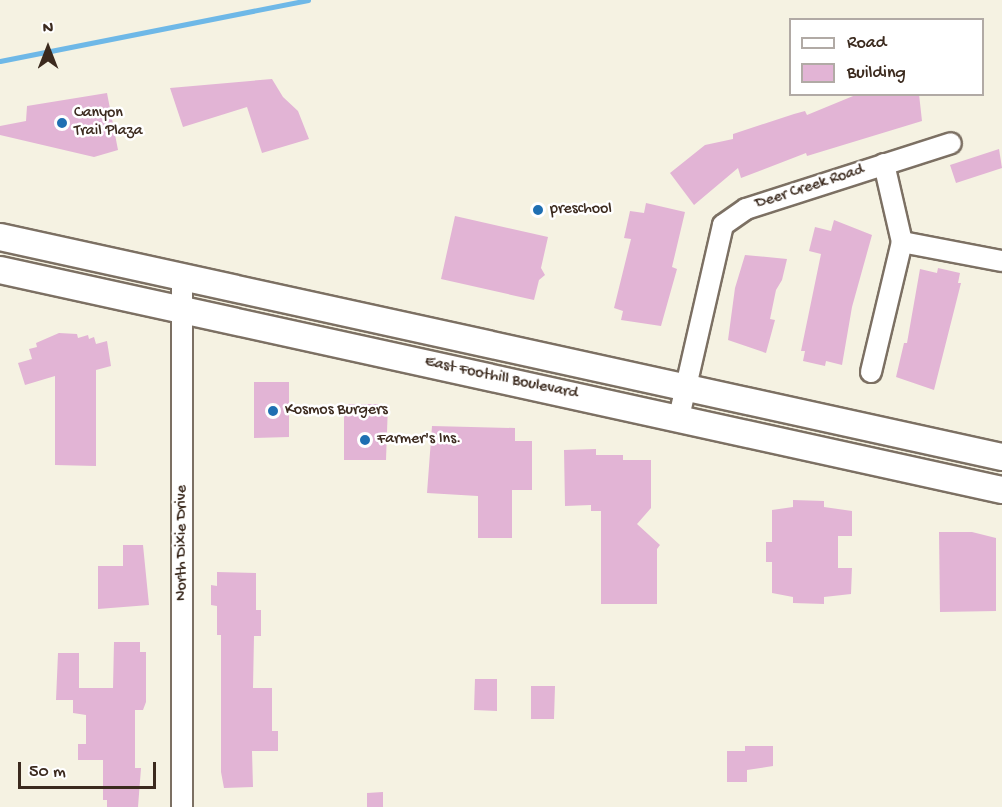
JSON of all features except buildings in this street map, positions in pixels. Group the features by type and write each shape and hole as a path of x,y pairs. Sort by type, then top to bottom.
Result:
{"main road":[{"name":"East Foothill Boulevard","path":"0,237 182,279 684,386 1002,457"},
{"name":"East Foothill Boulevard","path":"0,270 679,417 1002,490"}],"street":[{"name":"Deer Creek Road","path":"679,417 684,386 723,225 746,209 951,143"},
{"path":"871,372 902,242 884,164"},
{"path":"902,242 1002,261"},
{"name":"North Dixie Drive","path":"182,279 182,807"}],"waterway":[{"path":"0,61 308,0"}],"place":[{"name":"Canyon Trail Plaza","path":"62,123"},
{"name":"preschool","path":"538,210"},
{"name":"Kosmos Burgers","path":"273,411"},
{"name":"Farmer's Ins.","path":"365,440"}]}
